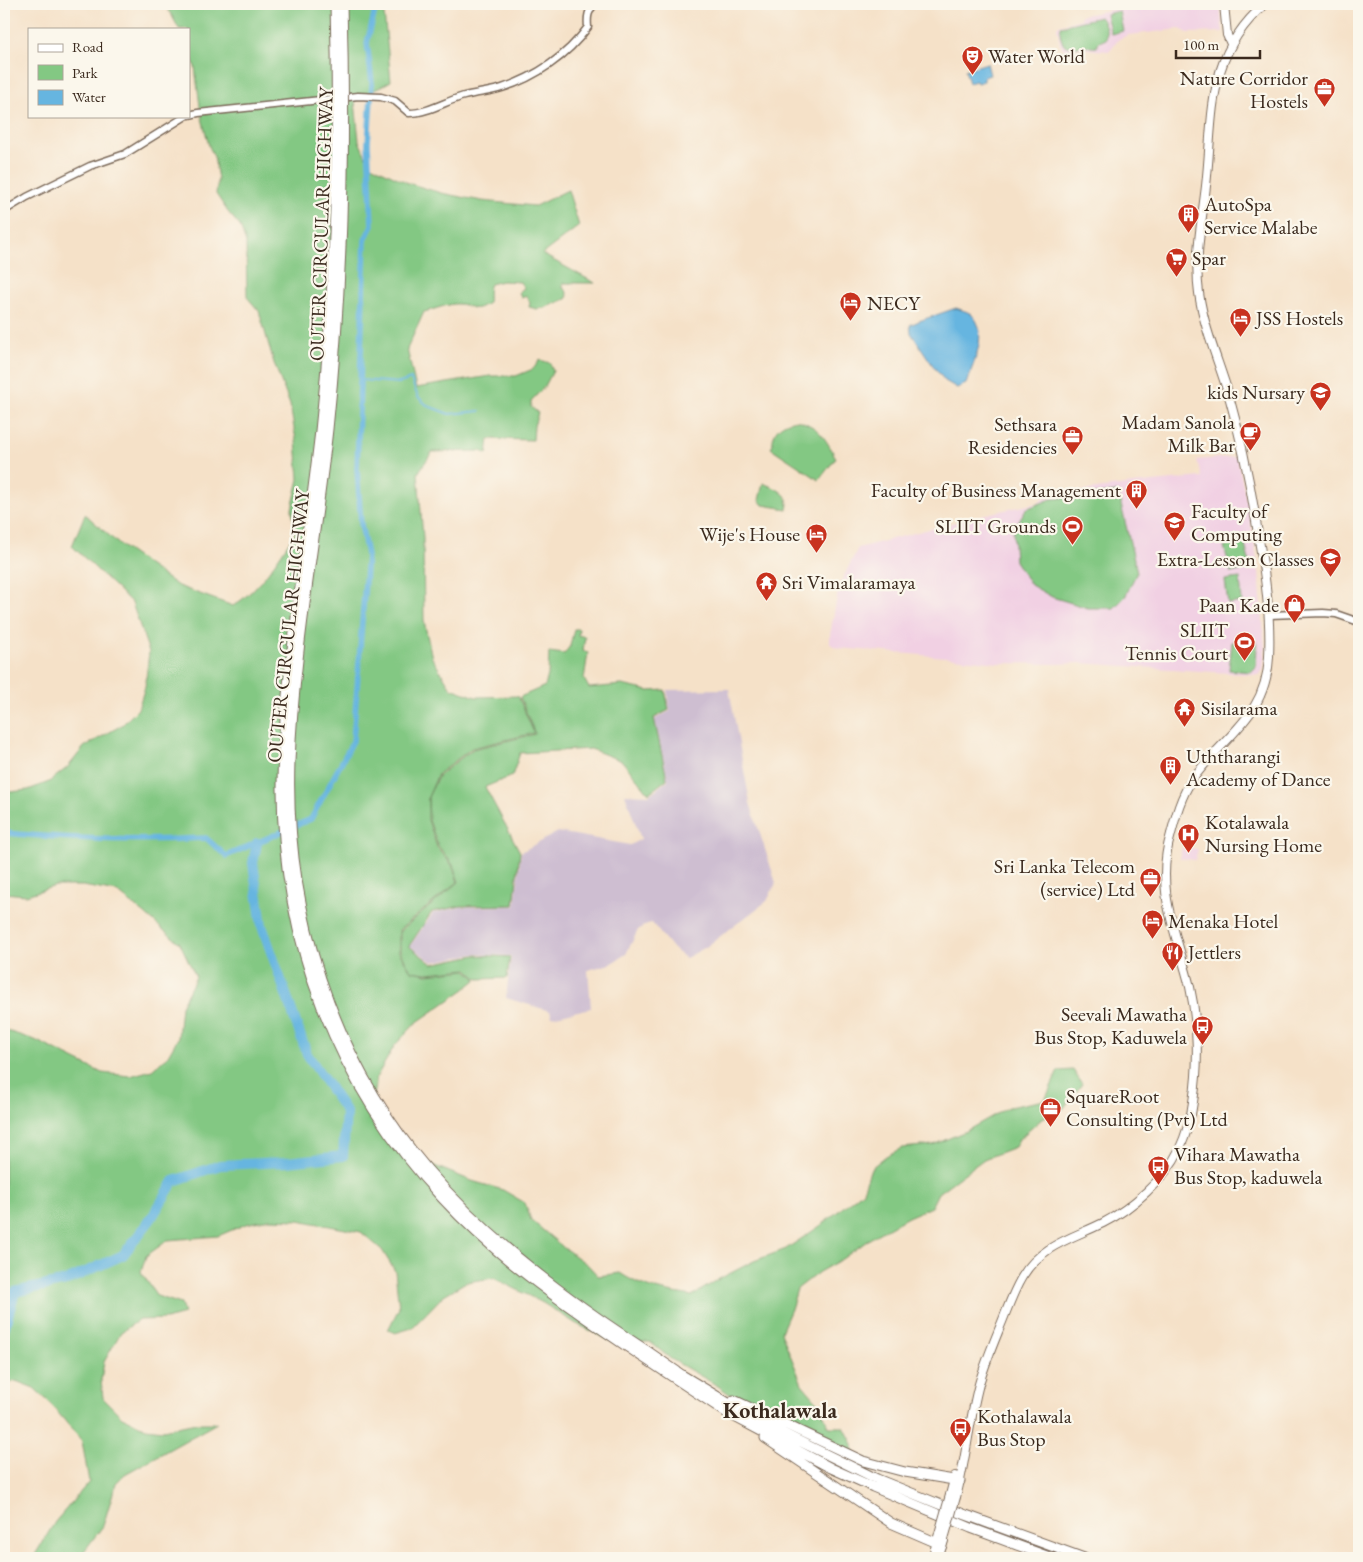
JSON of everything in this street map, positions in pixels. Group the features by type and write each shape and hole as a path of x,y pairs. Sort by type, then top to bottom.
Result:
{"highway":[{"name":"OUTER CIRCULAR HIGHWAY","path":"334,4 336,50 335,194 327,349 320,428 292,650 284,736 282,812 291,901 304,954 324,1014 356,1081 395,1143 444,1200 468,1224 511,1261 579,1314 758,1421 877,1479 966,1515 1084,1558"},
{"name":"OUTER CIRCULAR HIGHWAY","path":"342,4 343,169 337,320 328,429 294,706 290,766 290,807 293,848 303,915 312,952 332,1011 350,1051 385,1113 426,1168 475,1219 516,1256 643,1353 727,1413 831,1468 971,1528 1052,1558"},
{"path":"682,1375 862,1461 905,1472 957,1480"},
{"path":"727,1413 891,1523 940,1541"}],"main road":[{"path":"1224,4 1227,34 1231,44"},
{"path":"932,1558 940,1541 963,1461 979,1385 1006,1310 1022,1276 1038,1256 1065,1239 1115,1216 1133,1205 1147,1192 1175,1157 1189,1123 1194,1101 1196,1031 1190,987 1167,904 1165,865 1168,844 1182,800 1194,778 1253,710 1260,697 1269,663 1269,615 1249,477 1224,378 1204,315 1198,284 1198,245 1207,179 1212,112 1219,72 1231,44 1247,22 1265,4"},
{"path":"938,1558 940,1541"}],"street":[{"path":"190,116 358,96 381,97 395,101 408,113 413,113 463,97 502,88 542,70 560,57 581,36 588,26 587,18 595,4"},
{"path":"4,211 27,197 90,166 125,154 184,118"},
{"path":"1269,615 1324,612 1359,622"}],"shaded area":[{"path":"1139,4 1220,4 1223,32 1188,33 1180,29 1128,35 1119,39 1109,51 1083,48 1065,51 1060,44 1057,27 1059,25 1081,19 1080,16"},
{"path":"1237,457 1259,571 1265,650 1263,670 1259,675 1080,663 998,663 838,648 830,644 839,586 858,548 982,515 1037,503 1053,495 1202,477 1197,460"},
{"path":"729,689 750,803 776,883 767,901 706,947 686,958 673,949 652,923 647,924 638,930 626,954 610,964 588,970 591,1008 552,1017 550,1011 506,998 511,956 474,954 432,962 410,946 433,913 461,907 515,906 521,852 558,832 630,845 641,839 625,794 649,795 668,780 655,719 670,711 667,690"},
{"name":"Kotalawala Nursing Home","path":"1182,847 1198,849 1195,860 1180,858"}],"green space":[{"path":"164,4 383,4 391,81 355,101 359,141 369,164 408,183 441,193 482,201 535,206 568,190 579,226 542,254 595,283 563,283 563,288 568,296 566,299 537,309 529,307 530,303 527,296 521,298 519,292 524,288 520,282 502,281 490,284 488,303 478,308 455,304 424,312 407,349 416,388 490,376 516,376 533,369 540,360 550,363 553,371 545,386 531,401 531,407 538,413 534,426 533,440 489,439 487,454 481,451 432,452 418,473 423,538 424,621 432,658 451,688 476,697 518,696 534,733 472,748 438,774 428,797 428,820 437,847 452,865 458,882 399,930 399,952 411,971 427,974 466,970 477,979 416,1023 395,1045 377,1076 373,1097 377,1124 398,1145 437,1167 472,1181 503,1190 525,1203 531,1220 564,1248 588,1265 598,1276 620,1273 646,1286 692,1296 719,1279 754,1261 786,1249 820,1226 863,1191 871,1168 886,1156 902,1148 933,1145 966,1131 1009,1107 1045,1100 1058,1071 1073,1070 1082,1084 1063,1109 1043,1118 1019,1139 1015,1147 984,1159 938,1193 931,1207 908,1217 874,1236 842,1259 819,1272 797,1289 781,1332 802,1384 819,1404 829,1427 844,1427 853,1444 853,1457 823,1450 777,1430 718,1386 671,1359 650,1342 615,1343 494,1278 466,1282 444,1295 412,1328 395,1333 388,1330 399,1308 395,1271 382,1250 361,1232 298,1220 269,1219 246,1224 218,1236 168,1240 146,1256 141,1272 157,1296 181,1304 184,1314 166,1319 139,1320 121,1332 104,1362 101,1380 103,1398 122,1417 146,1428 163,1430 196,1423 217,1423 125,1474 116,1483 103,1526 79,1558 33,1558 55,1522 89,1482 82,1441 48,1401 34,1388 16,1381 4,1385 4,1030 35,1040 102,1073 130,1076 152,1070 167,1057 178,1038 181,1006 196,977 180,943 117,892 83,886 56,886 26,895 4,893 4,788 10,792 28,790 49,782 68,767 84,747 122,725 138,709 145,687 149,652 132,603 72,546 85,514 121,546 178,586 233,606 260,583 295,533 292,509 299,479 296,440 290,405 274,363 259,311 247,297 246,243 240,226 216,194 218,179 214,157 209,146 201,114 195,67 190,53 190,28 178,28"},
{"path":"1119,11 1123,31 1111,34 1106,14"},
{"path":"1100,17 1106,27 1107,36 1106,39 1097,43 1097,47 1071,47 1063,44 1060,35 1061,26"},
{"path":"797,420 817,430 836,458 819,480 771,448 777,429 786,423"},
{"path":"763,483 785,495 788,503 787,509 763,505 759,500"},
{"name":"SLIIT Grounds","path":"1118,492 1137,572 1125,597 1114,608 1088,608 1052,597 1031,585 1015,561 1013,530 1026,509 1051,499"},
{"path":"1244,541 1251,568 1231,573 1224,546"},
{"path":"1240,578 1242,602 1228,604 1225,580"},
{"path":"574,629 579,629 578,635 585,637 583,651 588,653 584,679 589,688 622,685 649,691 665,690 669,710 654,718 667,779 649,793 622,761 591,749 520,753 512,776 485,787 520,852 514,905 461,906 432,912 409,946 432,964 475,955 510,957 507,978 478,979 467,969 427,973 411,971 400,951 400,931 459,882 453,865 438,846 429,820 428,797 439,775 473,749 535,734 520,697 545,686 548,675 549,652 564,654 570,646"},
{"name":"SLIIT Tennis Court","path":"1232,642 1257,643 1256,667 1251,672 1229,670"}],"water":[{"path":"987,63 990,75 984,77 984,81 969,83 965,70"},
{"path":"956,308 971,314 977,321 980,338 976,358 966,384 957,388 945,381 934,367 911,333 910,325"}],"waterway":[{"path":"4,833 105,839 206,838 226,856 311,819 353,741 367,555 361,524 357,469 365,240 372,225 368,143 372,83 367,43 374,15 374,4"},
{"path":"360,380 400,383 411,379 418,397 428,406 449,414 480,411"},
{"path":"4,1329 15,1292 66,1281 123,1255 151,1219 174,1181 220,1165 287,1162 343,1156 346,1112 307,1054 262,926 253,863 257,843"}],"place":[{"name":"Water World","path":"972,75"},
{"name":"Nature Corridor Hostels","path":"1324,108"},
{"name":"AutoSpa Service Malabe","path":"1188,234"},
{"name":"Spar","path":"1176,277"},
{"name":"NECY","path":"851,322"},
{"name":"JSS Hostels","path":"1240,337"},
{"name":"kids Nursary","path":"1321,411"},
{"name":"Madam Sanola Milk Bar","path":"1251,452"},
{"name":"Sethsara Residencies","path":"1073,455"},
{"name":"Faculty of Business Management","path":"1137,509"},
{"name":"Faculty of Computing","path":"1175,541"},
{"name":"SLIIT Grounds","path":"1072,545"},
{"name":"Wije's House","path":"816,553"},
{"name":"Extra-Lesson Classes","path":"1330,578"},
{"name":"Sri Vimalaramaya","path":"766,601"},
{"name":"Paan Kade","path":"1295,624"},
{"name":"SLIIT Tennis Court","path":"1244,661"},
{"name":"Sisilarama","path":"1185,727"},
{"name":"Uththarangi Academy of Dance","path":"1170,786"},
{"name":"Kotalawala Nursing Home","path":"1189,853"},
{"name":"Sri Lanka Telecom (service) Ltd","path":"1151,897"},
{"name":"Menaka Hotel","path":"1152,940"},
{"name":"Jettlers","path":"1172,971"},
{"name":"Seevali Mawatha Bus Stop, Kaduwela","path":"1203,1045"},
{"name":"SquareRoot Consulting (Pvt) Ltd","path":"1050,1127"},
{"name":"Vihara Mawatha Bus Stop, kaduwela","path":"1158,1185"},
{"name":"Kothalawala Bus Stop","path":"961,1447"}],"district":[{"name":"Kothalawala","path":"780,1410"}]}
